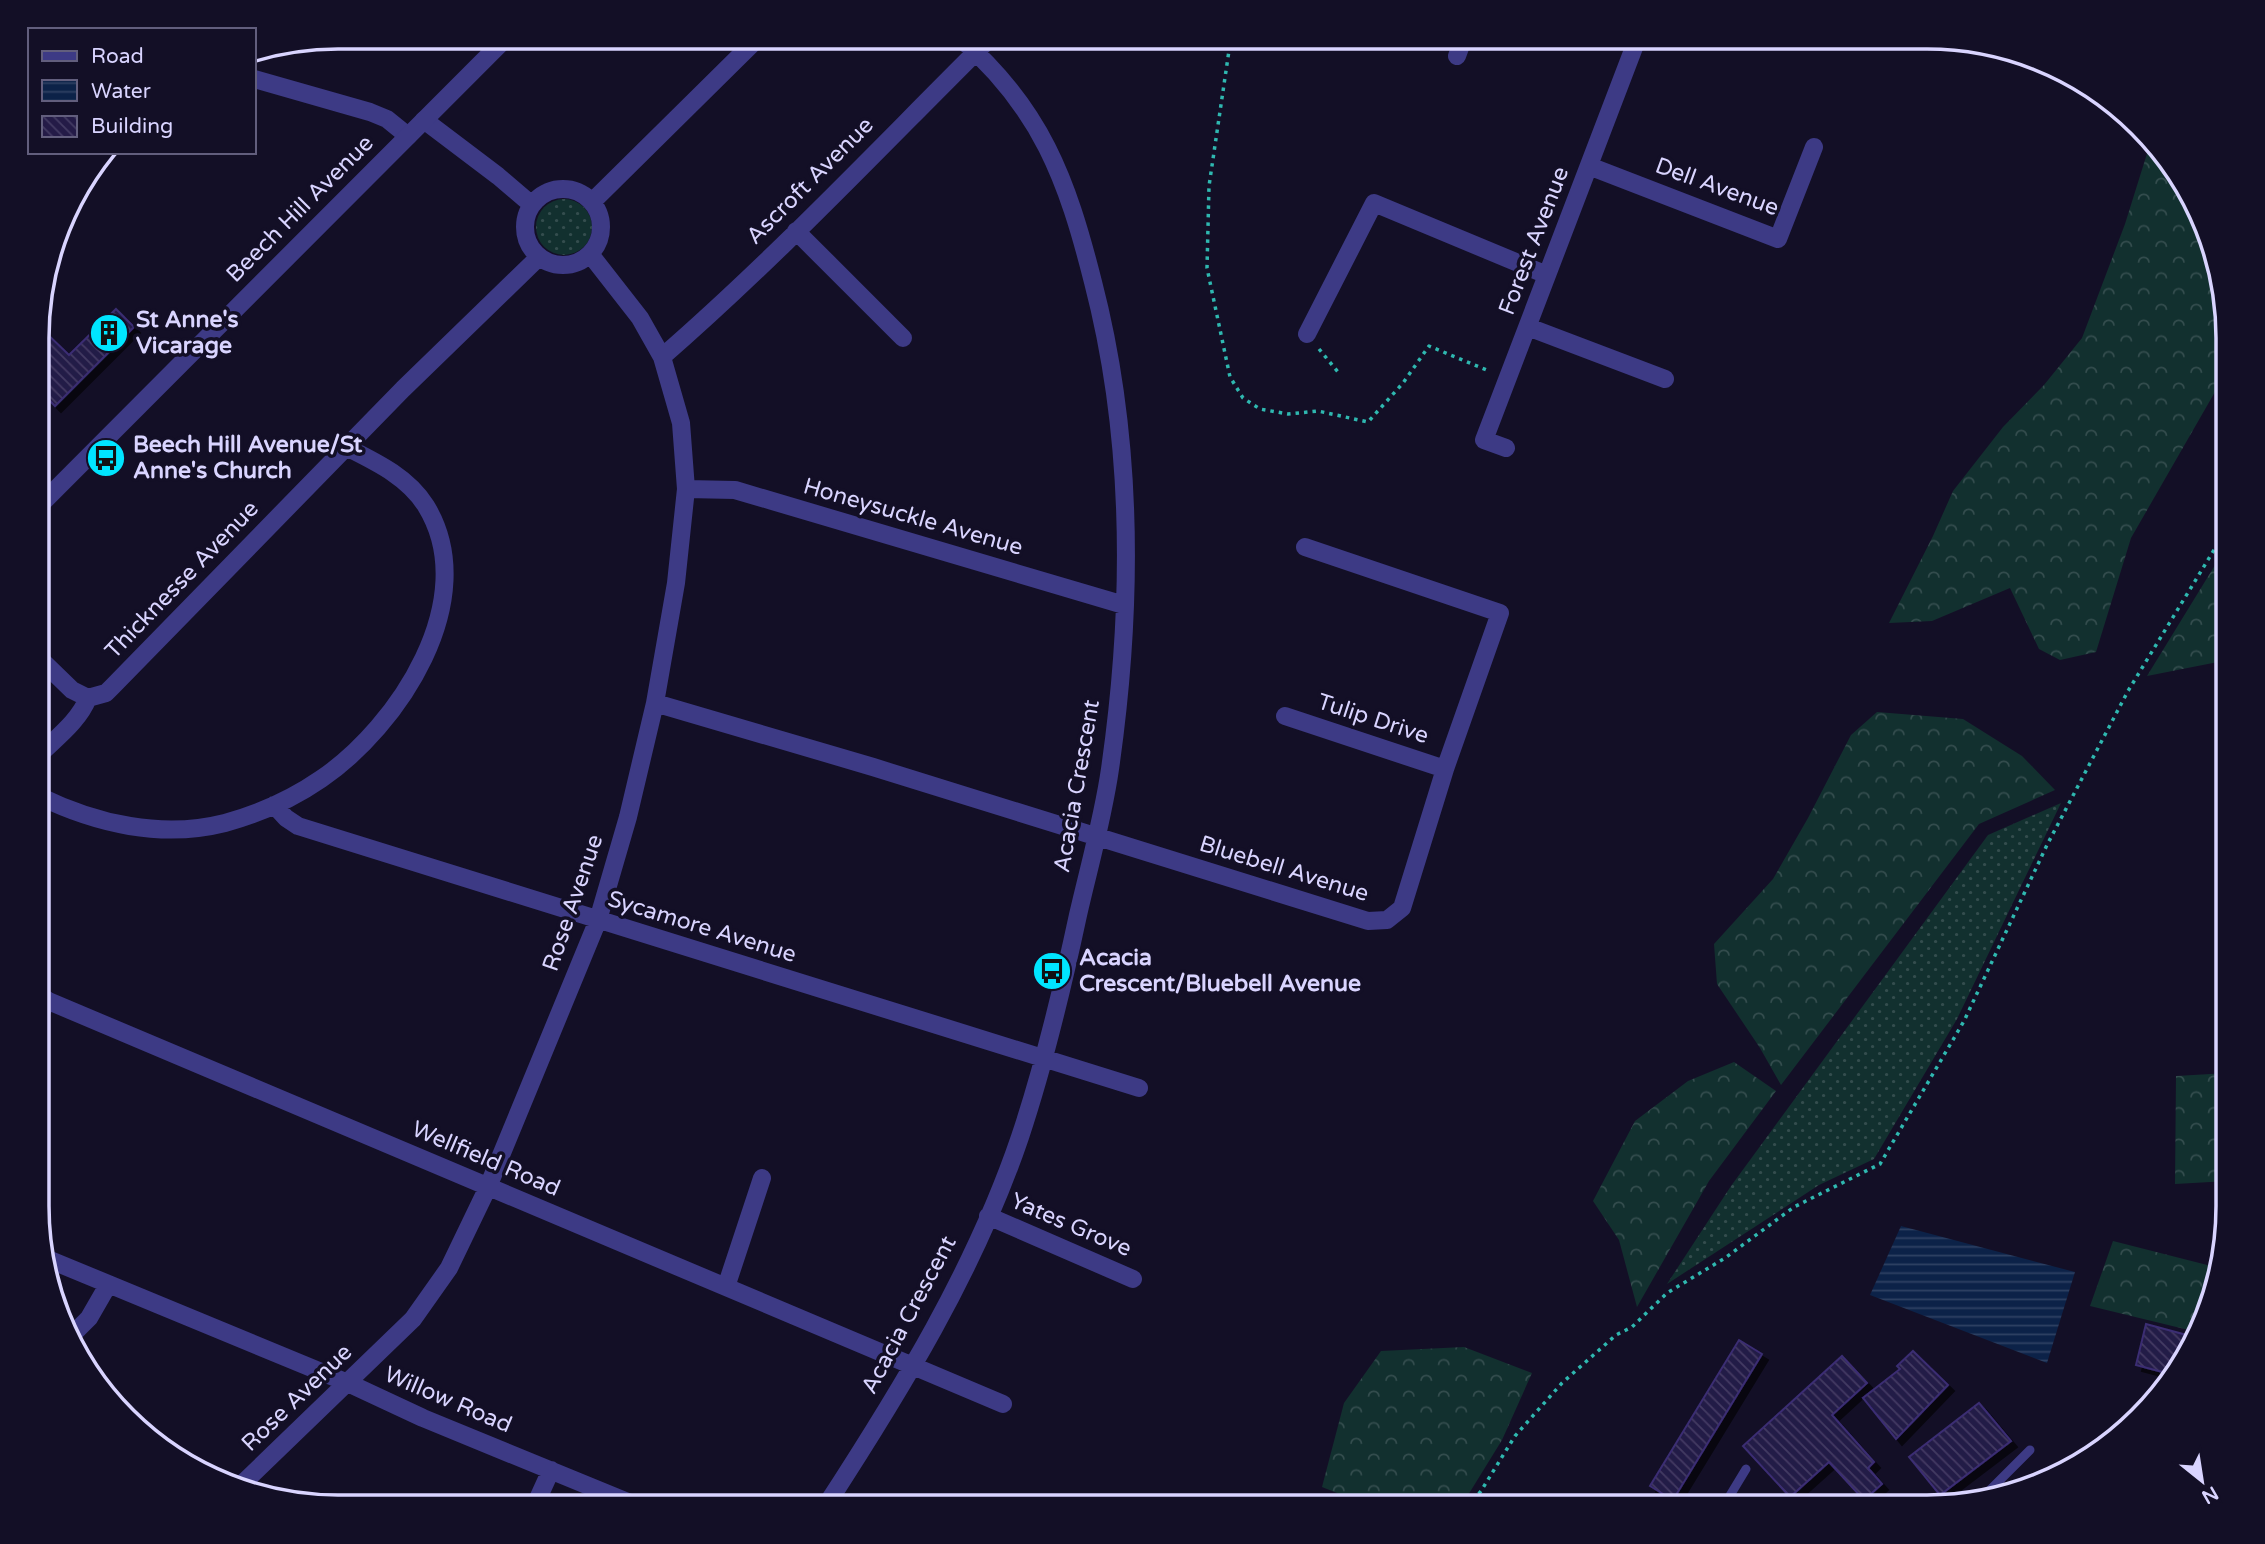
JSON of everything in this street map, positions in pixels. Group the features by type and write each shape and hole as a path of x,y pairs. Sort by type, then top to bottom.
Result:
{"street":[{"name":"Beech Hill Avenue","path":"49,496 495,49"},
{"path":"592,202 747,49"},
{"name":"Acacia Crescent","path":"833,1495 914,1366 954,1290 1020,1138 1070,955 1096,838 1110,771 1120,677 1126,531 1123,464 1109,354 1088,262 1072,206 1053,156 1032,118 1010,88 974,49"},
{"path":"1457,56 1460,49"},
{"name":"Forest Avenue","path":"1506,448 1484,440 1633,49"},
{"name":"Ascroft Avenue","path":"662,357 796,231 976,51"},
{"path":"256,80 370,112 387,119 408,136"},
{"path":"424,120 532,205"},
{"name":"Dell Avenue","path":"1589,166 1778,239 1814,147"},
{"path":"558,190 570,190 592,202 601,221 601,233 590,254 569,264 558,264 539,257 526,233 526,220 532,205 547,193 558,190"},
{"path":"1307,334 1374,203 1547,275"},
{"path":"796,231 903,338"},
{"name":"Rose Avenue","path":"246,1480 414,1319 449,1268 488,1187 598,920 628,817 655,703 676,583 687,489 681,423 662,357 640,318 590,254"},
{"name":"Thicknesse Avenue","path":"49,745 77,717 88,698 106,693 346,447 539,257"},
{"path":"1528,327 1665,379"},
{"path":"49,800 86,816 119,825 157,829 225,823 274,806 298,794 323,778 378,729 399,702 418,670 433,636 442,602 442,551 436,526 415,491 399,477 346,447"},
{"name":"Honeysuckle Avenue","path":"687,489 735,490 1124,605"},
{"name":"Bluebell Avenue","path":"655,703 873,767 1368,921 1387,920 1402,908 1445,769 1500,613 1305,547"},
{"path":"49,668 72,690 88,698"},
{"name":"Tulip Drive","path":"1284,716 1445,769"},
{"name":"Sycamore Avenue","path":"274,806 298,826 1139,1088"},
{"name":"Wellfield Road","path":"49,1001 1003,1404"},
{"path":"726,1287 762,1178"},
{"name":"Yates Grove","path":"988,1216 1133,1279"},
{"name":"Willow Road","path":"55,1262 611,1495"},
{"path":"77,1330 89,1318 108,1285"},
{"path":"539,1495 551,1470"}],"lane":[{"path":"1993,1487 2030,1450"},
{"path":"1730,1495 1746,1469"}],"path":[{"path":"1229,49 1209,186 1207,268 1230,377 1243,398 1260,409 1269,411 1288,414 1318,411 1368,422 1403,383 1429,346 1507,379"},
{"path":"1307,334 1338,372"},
{"path":"1478,1495 1514,1436 1562,1383 1616,1335 1632,1327 1667,1293 1725,1258 1794,1207 1880,1164 1964,1021 2047,845 2128,691 2216,547"}],"green space":[{"path":"2147,152 2177,194 2201,245 2214,300 2216,390 2131,538 2096,652 2060,660 2039,649 2010,588 1932,621 1889,623 1953,491 2003,427 2044,385 2082,338 2125,224"},
{"path":"558,199 570,199 580,203 588,211 592,227 588,243 580,251 570,255 558,255 548,251 540,243 536,233 536,221 540,211 548,203"},
{"path":"2216,564 2216,662 2147,676"},
{"path":"1877,712 1963,719 2022,756 2055,790 1979,824 1781,1085 1717,984 1714,944 1773,879 1851,735"},
{"path":"2061,803 1957,1019 1874,1159 1819,1185 1667,1284 1731,1186 1988,835"},
{"path":"1734,1062 1776,1091 1709,1181 1637,1307 1619,1240 1593,1201 1635,1121 1688,1081"},
{"path":"2216,1074 2216,1182 2175,1184 2176,1076"},
{"path":"2113,1241 2209,1266 2201,1299 2188,1330 2090,1306"},
{"path":"1464,1347 1532,1373 1502,1440 1468,1495 1342,1495 1322,1487 1344,1403 1381,1351"}],"water":[{"path":"1901,1226 2075,1272 2047,1363 1870,1295"}],"building":[{"path":"116,309 134,327 55,406 49,400 49,336 69,355"},
{"path":"2146,1324 2186,1335 2163,1372 2136,1365"},
{"path":"1739,1340 1762,1354 1676,1495 1665,1495 1650,1486"},
{"path":"1913,1351 1948,1385 1896,1439 1863,1398 1900,1369 1897,1366"},
{"path":"1842,1356 1867,1383 1832,1415 1874,1462 1868,1468 1882,1484 1870,1495 1859,1495 1829,1462 1792,1495 1788,1495 1743,1446"},
{"path":"1979,1403 2011,1441 1941,1494 1909,1457"}],"place":[{"name":"St Anne's Vicarage","path":"109,333"},
{"name":"Beech Hill Avenue/St Anne's Church","path":"106,458"},
{"name":"Acacia Crescent/Bluebell Avenue","path":"1052,971"}]}
